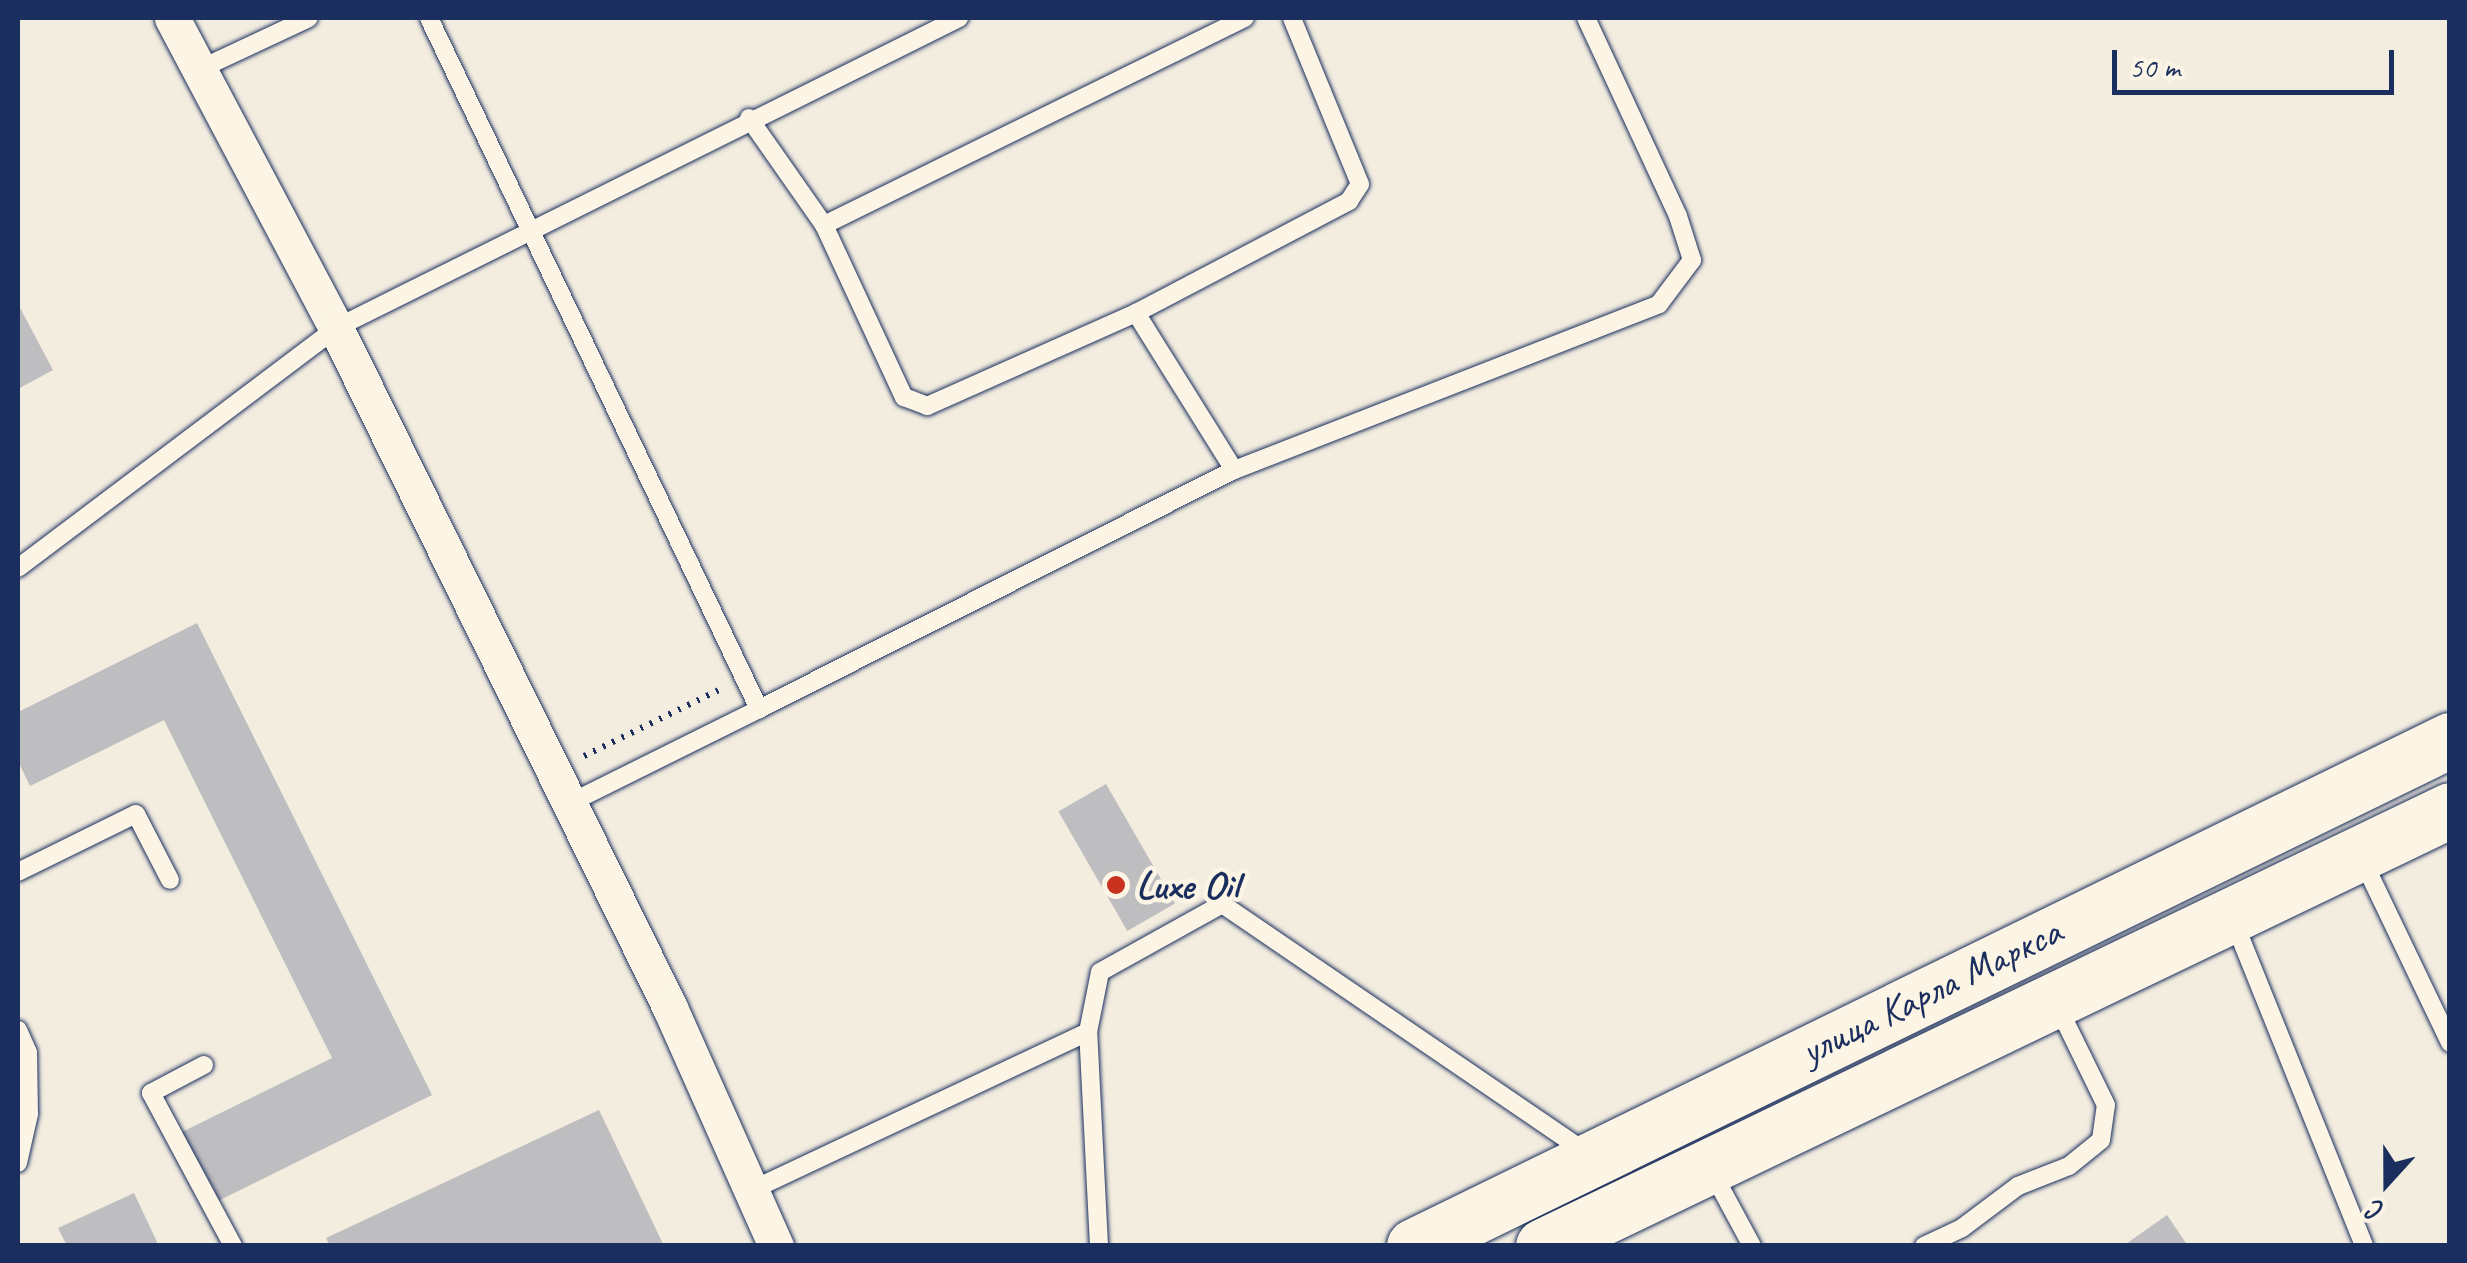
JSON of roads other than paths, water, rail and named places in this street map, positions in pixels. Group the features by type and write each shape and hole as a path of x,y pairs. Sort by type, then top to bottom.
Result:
{"main road":[{"name":"улица Карла Маркса","path":"1414,1246 1591,1156 2450,740"},
{"name":"улица Карла Маркса","path":"1543,1246 2230,912 2450,810"}],"street":[{"path":"172,18 336,328 754,1189 776,1246"}],"lane":[{"path":"200,69 309,18"},
{"path":"429,18 759,709"},
{"path":"18,568 336,328 531,226 959,18"},
{"path":"824,225 1246,18"},
{"path":"750,118 824,225 904,398 927,406 1136,313 1348,201 1360,184 1292,18"},
{"path":"568,804 1234,470 1659,304 1692,260 1678,216 1586,18"},
{"path":"1136,313 1234,470"},
{"path":"18,872 136,814 170,880"},
{"path":"2360,854 2450,1043"},
{"path":"1099,1246 1088,1032 1100,972 1222,904 1344,994 1591,1156"},
{"path":"2230,912 2364,1246"},
{"path":"1924,1246 1962,1228 2018,1186 2069,1166 2101,1140 2106,1105 2054,998"},
{"path":"18,1030 28,1052 29,1114 18,1163"},
{"path":"754,1189 1088,1032"},
{"path":"204,1065 151,1094 233,1246"},
{"path":"1709,1167 1752,1246"}],"place":[{"name":"Luxe Oil","path":"1116,885"}]}
